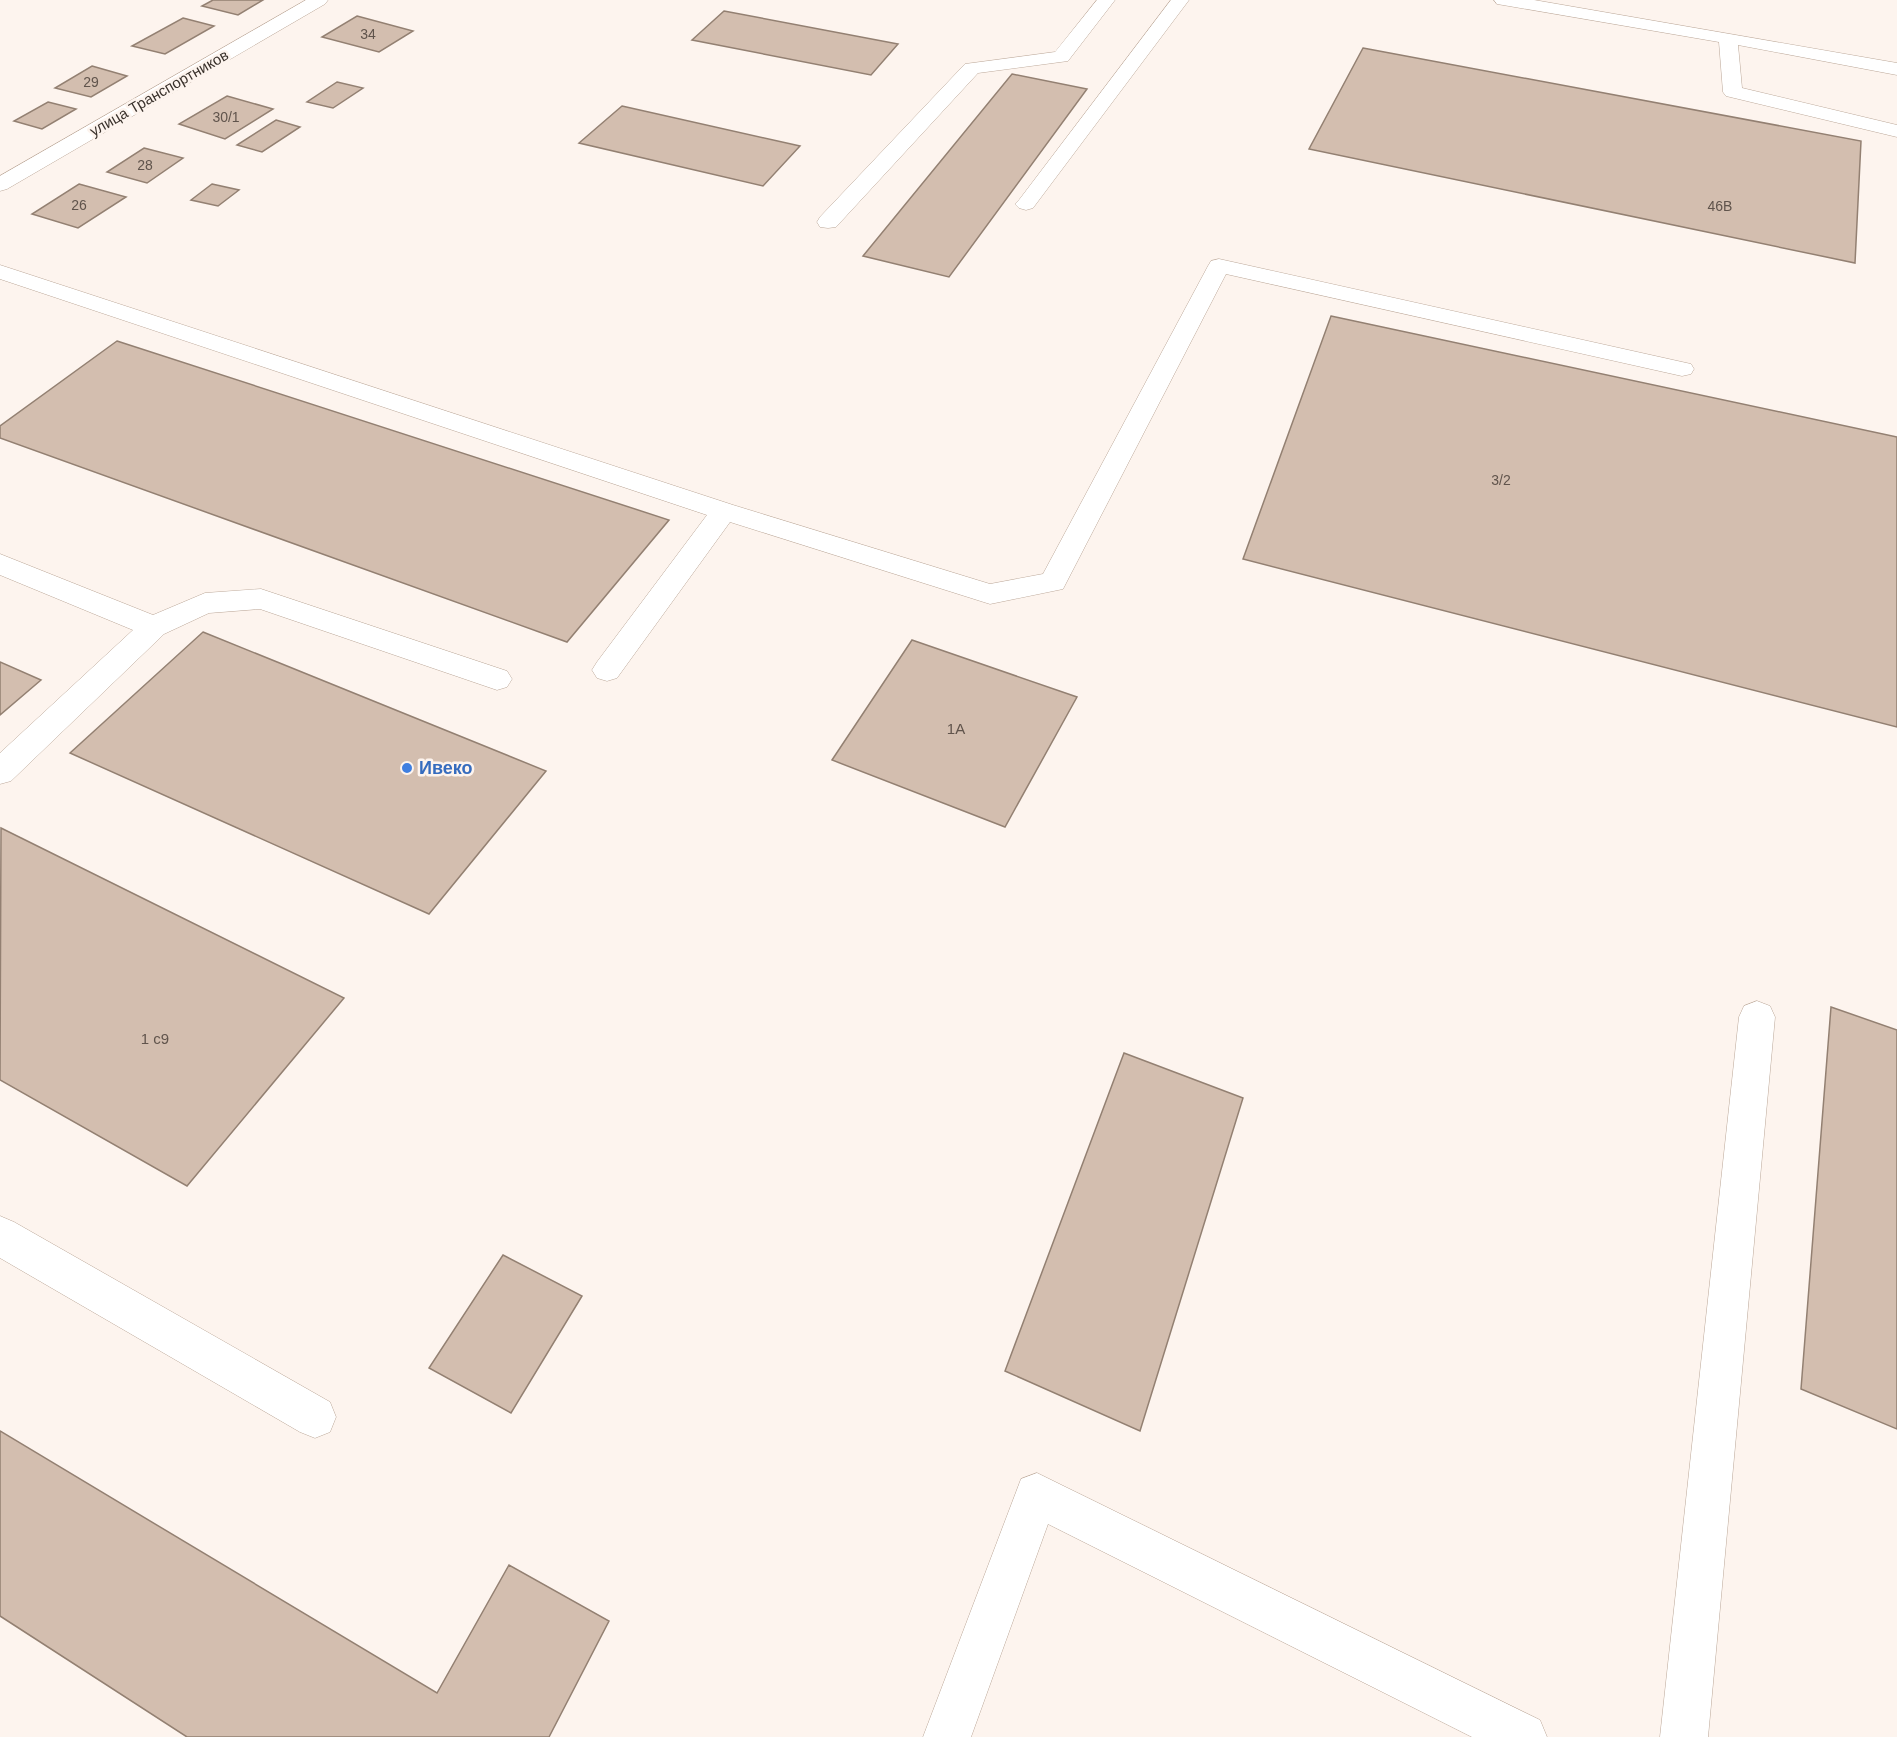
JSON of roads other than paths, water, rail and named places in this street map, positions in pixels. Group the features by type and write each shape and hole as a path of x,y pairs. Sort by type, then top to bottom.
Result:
{"street":[{"name":"улица Транспортников","path":"0,185 319,0"},
{"path":"828,222 972,68 1061,57 1106,0"},
{"path":"1026,204 1180,0"},
{"path":"1503,0 1897,69"},
{"path":"1728,38 1733,92 1897,131"},
{"path":"0,272 724,511 990,594 1053,582 1219,266 1682,369"},
{"path":"607,670 724,511"},
{"path":"0,564 154,627"},
{"path":"0,772 154,627 205,603 261,599 497,679"},
{"path":"1684,1737 1757,1017"},
{"path":"0,1236 315,1417"},
{"path":"947,1737 1037,1495 1523,1737"}],"place":[{"name":"Ивеко","path":"407,768"}]}
